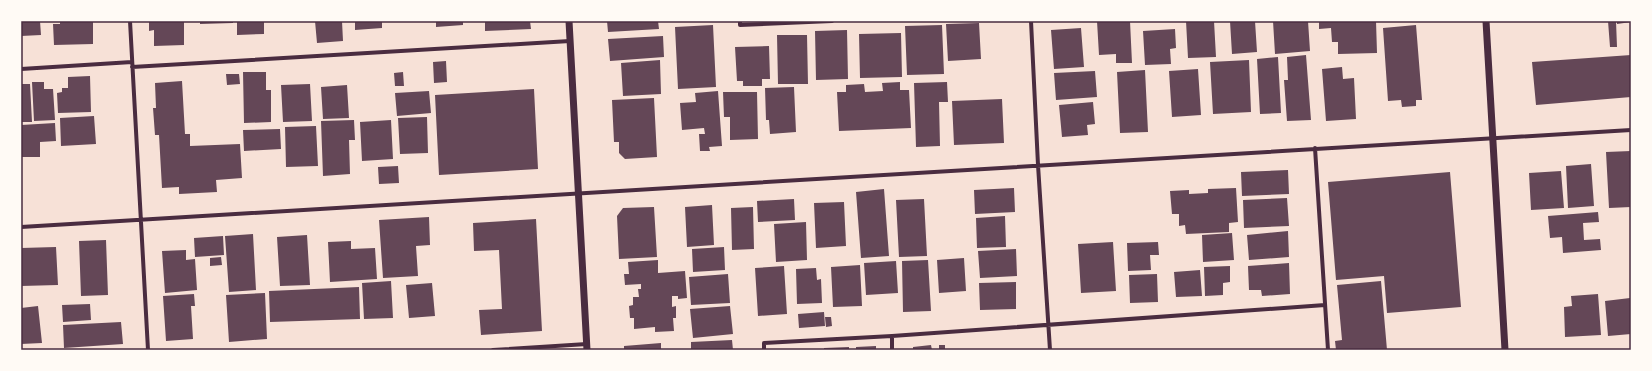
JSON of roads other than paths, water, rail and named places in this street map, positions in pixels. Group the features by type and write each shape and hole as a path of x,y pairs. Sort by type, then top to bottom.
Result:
{"street":[{"path":"130,21 148,350"},
{"path":"492,350 587,347 569,21"},
{"path":"740,21 740,26 832,21"},
{"path":"1031,21 1038,165 1050,350"},
{"path":"1486,21 1505,350"},
{"path":"132,67 570,41"},
{"path":"21,69 132,62"},
{"path":"21,227 1631,130"},
{"path":"1315,148 1328,350"},
{"path":"764,350 764,343 892,336 1325,305"},
{"path":"892,336 892,350"}]}
